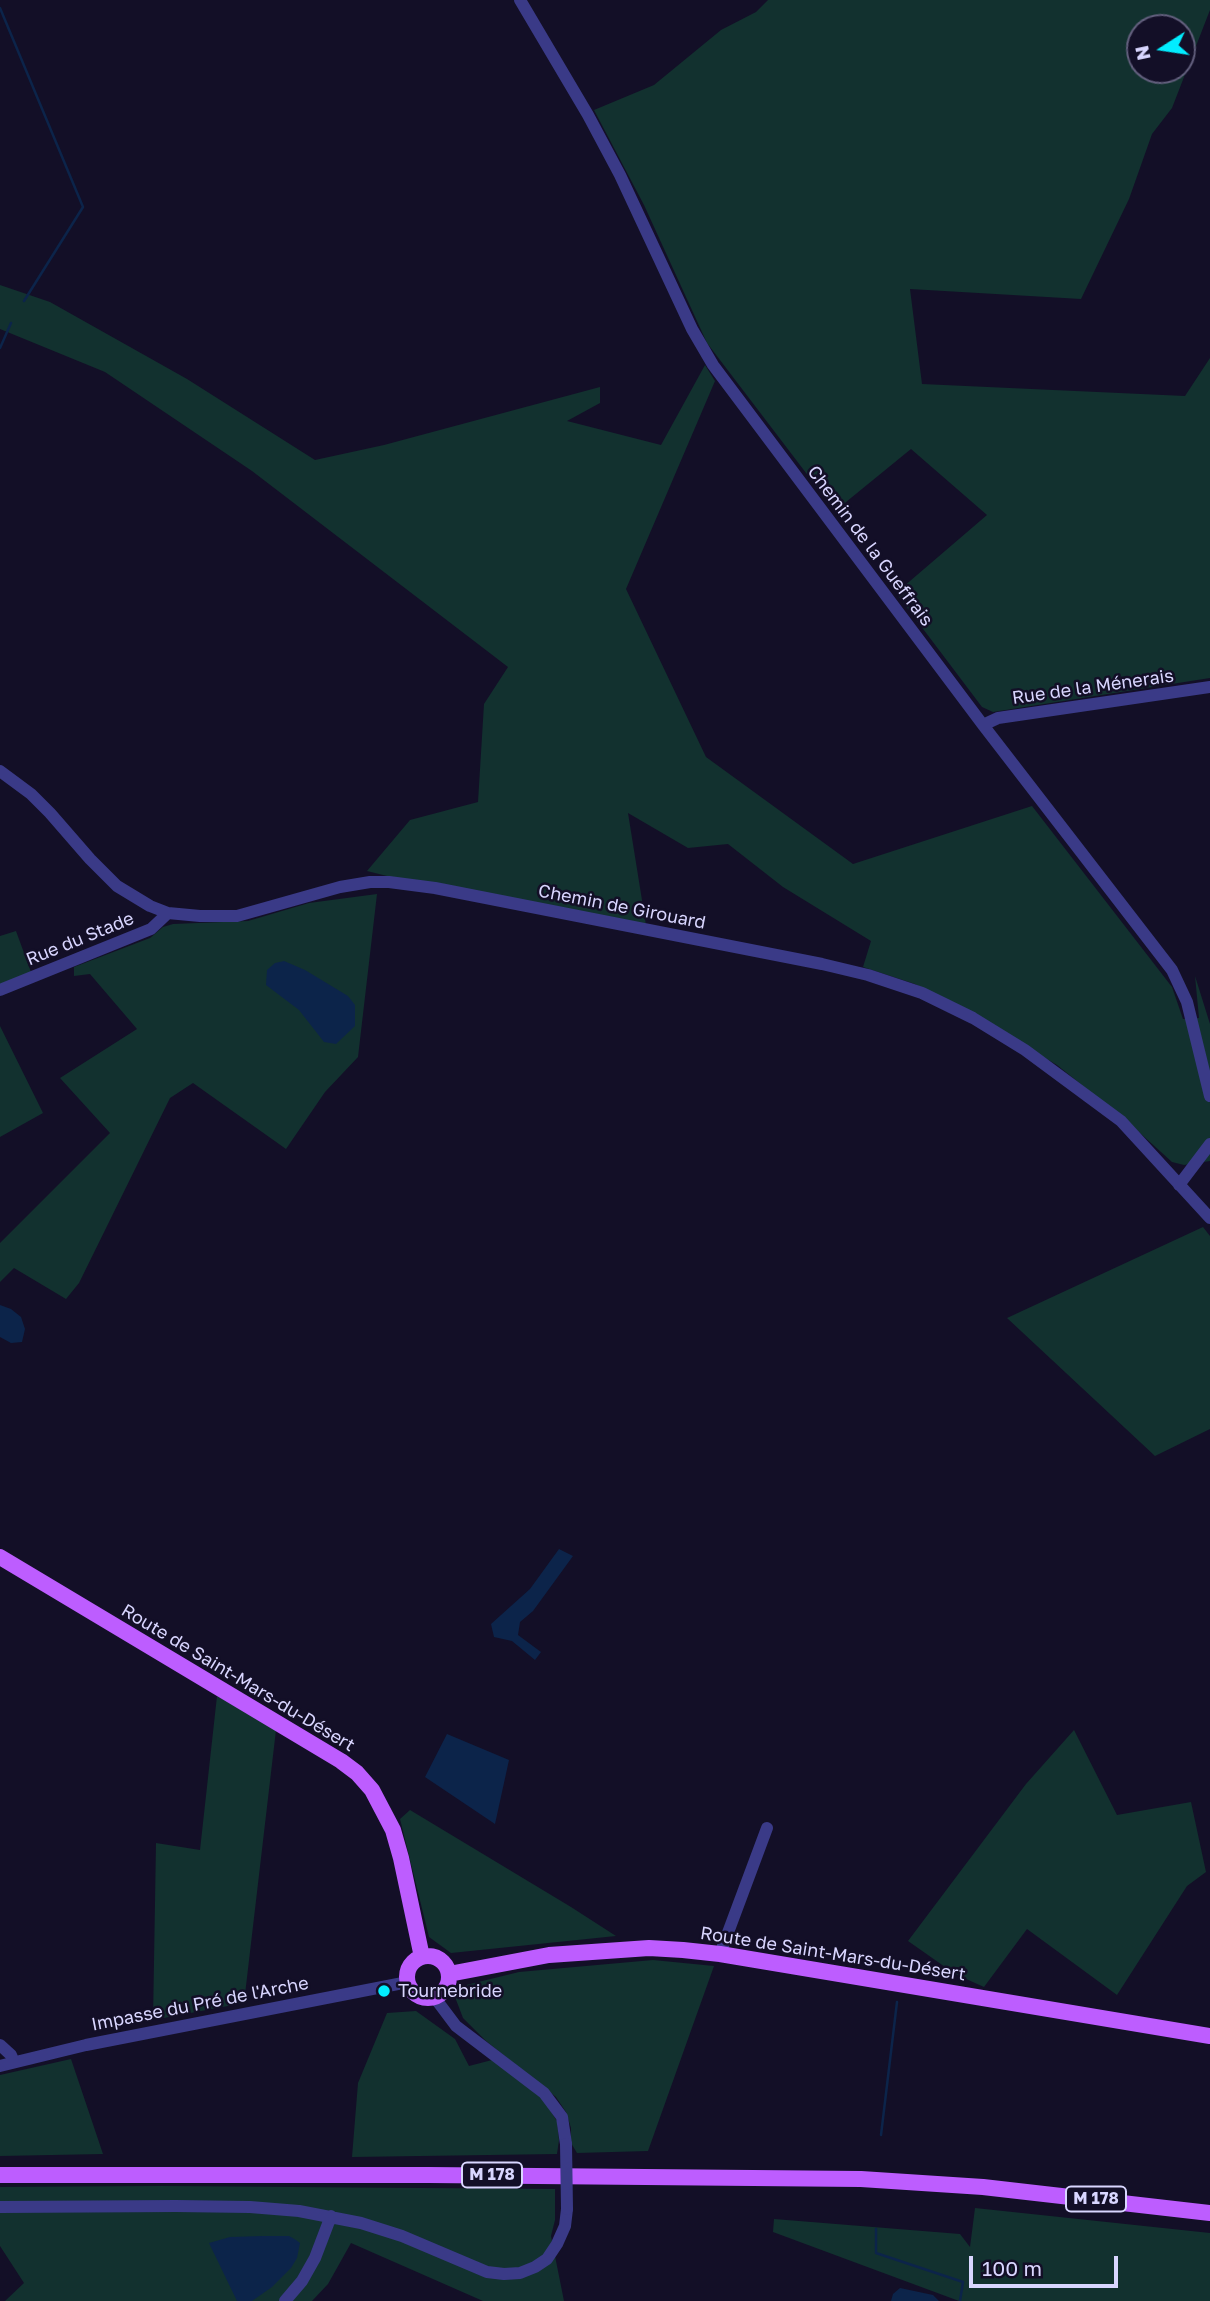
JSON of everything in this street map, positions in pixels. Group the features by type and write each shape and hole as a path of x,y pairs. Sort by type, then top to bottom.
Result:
{"main road":[{"name":"Route de Saint-Mars-du-Désert","path":"0,1557 357,1773 372,1790 393,1829 422,1957"},
{"name":"Route de Saint-Mars-du-Désert","path":"449,1974 549,1955 649,1948 720,1954 1210,2036"},
{"path":"429,1956 443,1961 449,1974 446,1989 435,1997 428,1998 415,1994 407,1976 411,1964 429,1956"},
{"name":"M 178","path":"0,2175 861,2179 983,2187 1210,2213"}],"street":[{"name":"Chemin de la Gueffrais","path":"520,0 620,175 692,329 713,365 983,725 1172,970 1187,1002 1210,1096"},
{"name":"Rue de la Ménerais","path":"983,725 998,718 1210,687"},
{"name":"Chemin de Girouard","path":"0,771 31,794 117,886 150,906 169,913 237,916 340,887 370,882 389,883 436,888 822,964 868,975 922,993 973,1018 1025,1050 1121,1121 1210,1219"},
{"name":"Rue du Stade","path":"0,990 152,929 169,913"},
{"path":"1179,1185 1210,1144"},
{"path":"720,1954 767,1828"},
{"name":"Impasse du Pré de l'Arche","path":"0,2066 86,2045 408,1982"},
{"path":"0,2207 106,2205 299,2211 361,2222 402,2236 487,2272 520,2273 535,2267 547,2259 565,2225 566,2144 562,2117 544,2093 456,2026 435,1997"},
{"path":"0,2045 11,2055 14,2062"},
{"path":"285,2301 302,2281 315,2258 331,2216"}],"green space":[{"path":"768,0 1210,0 1210,10 1196,46 1196,14 1126,14 1126,84 1181,84 1172,108 1152,134 1129,199 1081,299 910,289 922,384 1185,396 1210,358 1210,678 993,712 982,707 896,593 987,515 911,449 835,511 707,343 644,205 594,110 654,85 721,30 756,12"},
{"path":"0,285 50,302 187,379 315,460 384,445 600,387 600,403 567,421 661,445 705,365 715,381 626,589 706,757 853,864 1032,806 1172,987 1183,1019 1199,1018 1195,976 1210,1024 1210,1161 1184,1165 1172,1162 1057,1065 915,984 863,967 871,941 783,887 728,844 688,848 628,813 646,925 367,871 410,820 478,802 484,704 508,667 252,471 105,372 0,329"},
{"path":"377,894 358,1057 325,1092 286,1149 193,1083 170,1098 79,1283 66,1299 14,1268 0,1282 0,1243 110,1133 60,1078 137,1029 90,974 74,976 74,967 150,938 163,927 173,924 248,921 309,903"},
{"path":"16,931 31,972 0,986 0,936"},
{"path":"0,1026 43,1113 0,1137"},
{"path":"1203,1227 1210,1236 1210,1429 1155,1456 1007,1318"},
{"path":"217,1696 276,1730 244,2003 153,2020 156,1843 200,1850"},
{"path":"1074,1730 1117,1815 1191,1802 1206,1872 1187,1886 1117,1995 1027,1929 984,1987 955,1974 908,1941 1026,1784"},
{"path":"410,1810 616,1936 451,1953 429,1937 400,1819"},
{"path":"653,1960 714,1966 648,2151 577,2153 571,2143 571,2128 566,2112 556,2097 486,2041 463,2018 455,1997 462,1986 519,1972"},
{"path":"416,2011 455,2039 469,2066 492,2060 541,2096 557,2121 557,2154 352,2157 358,2083 387,2013"},
{"path":"71,2059 103,2154 0,2156 0,2075"},
{"path":"0,2187 555,2189 555,2220 551,2236 564,2301 483,2301 351,2243 328,2284 312,2301 5,2301 24,2283 0,2246"},
{"path":"975,2208 1210,2233 1210,2301 959,2301 773,2232 774,2219 960,2234 970,2247"}],"water":[{"path":"284,961 305,970 348,996 355,1005 355,1026 336,1044 324,1042 299,1010 266,985 267,970 275,963"},
{"path":"0,1305 21,1317 25,1329 22,1342 11,1343 0,1337"},
{"path":"559,1549 573,1556 533,1611 520,1622 518,1635 541,1652 535,1660 512,1641 494,1637 491,1624 530,1589"},
{"path":"447,1734 509,1760 495,1824 425,1777"},
{"path":"289,2236 300,2243 297,2258 291,2268 272,2287 252,2301 237,2301 209,2243 230,2237"},
{"path":"900,2288 933,2295 939,2301 891,2301 893,2294"}],"waterway":[{"path":"0,8 83,207 24,301"},
{"path":"0,348 11,323"},
{"path":"881,2135 897,2002"},
{"path":"876,2229 876,2253 963,2282 960,2301"}],"place":[{"name":"Tournebride","path":"384,1991"}]}
